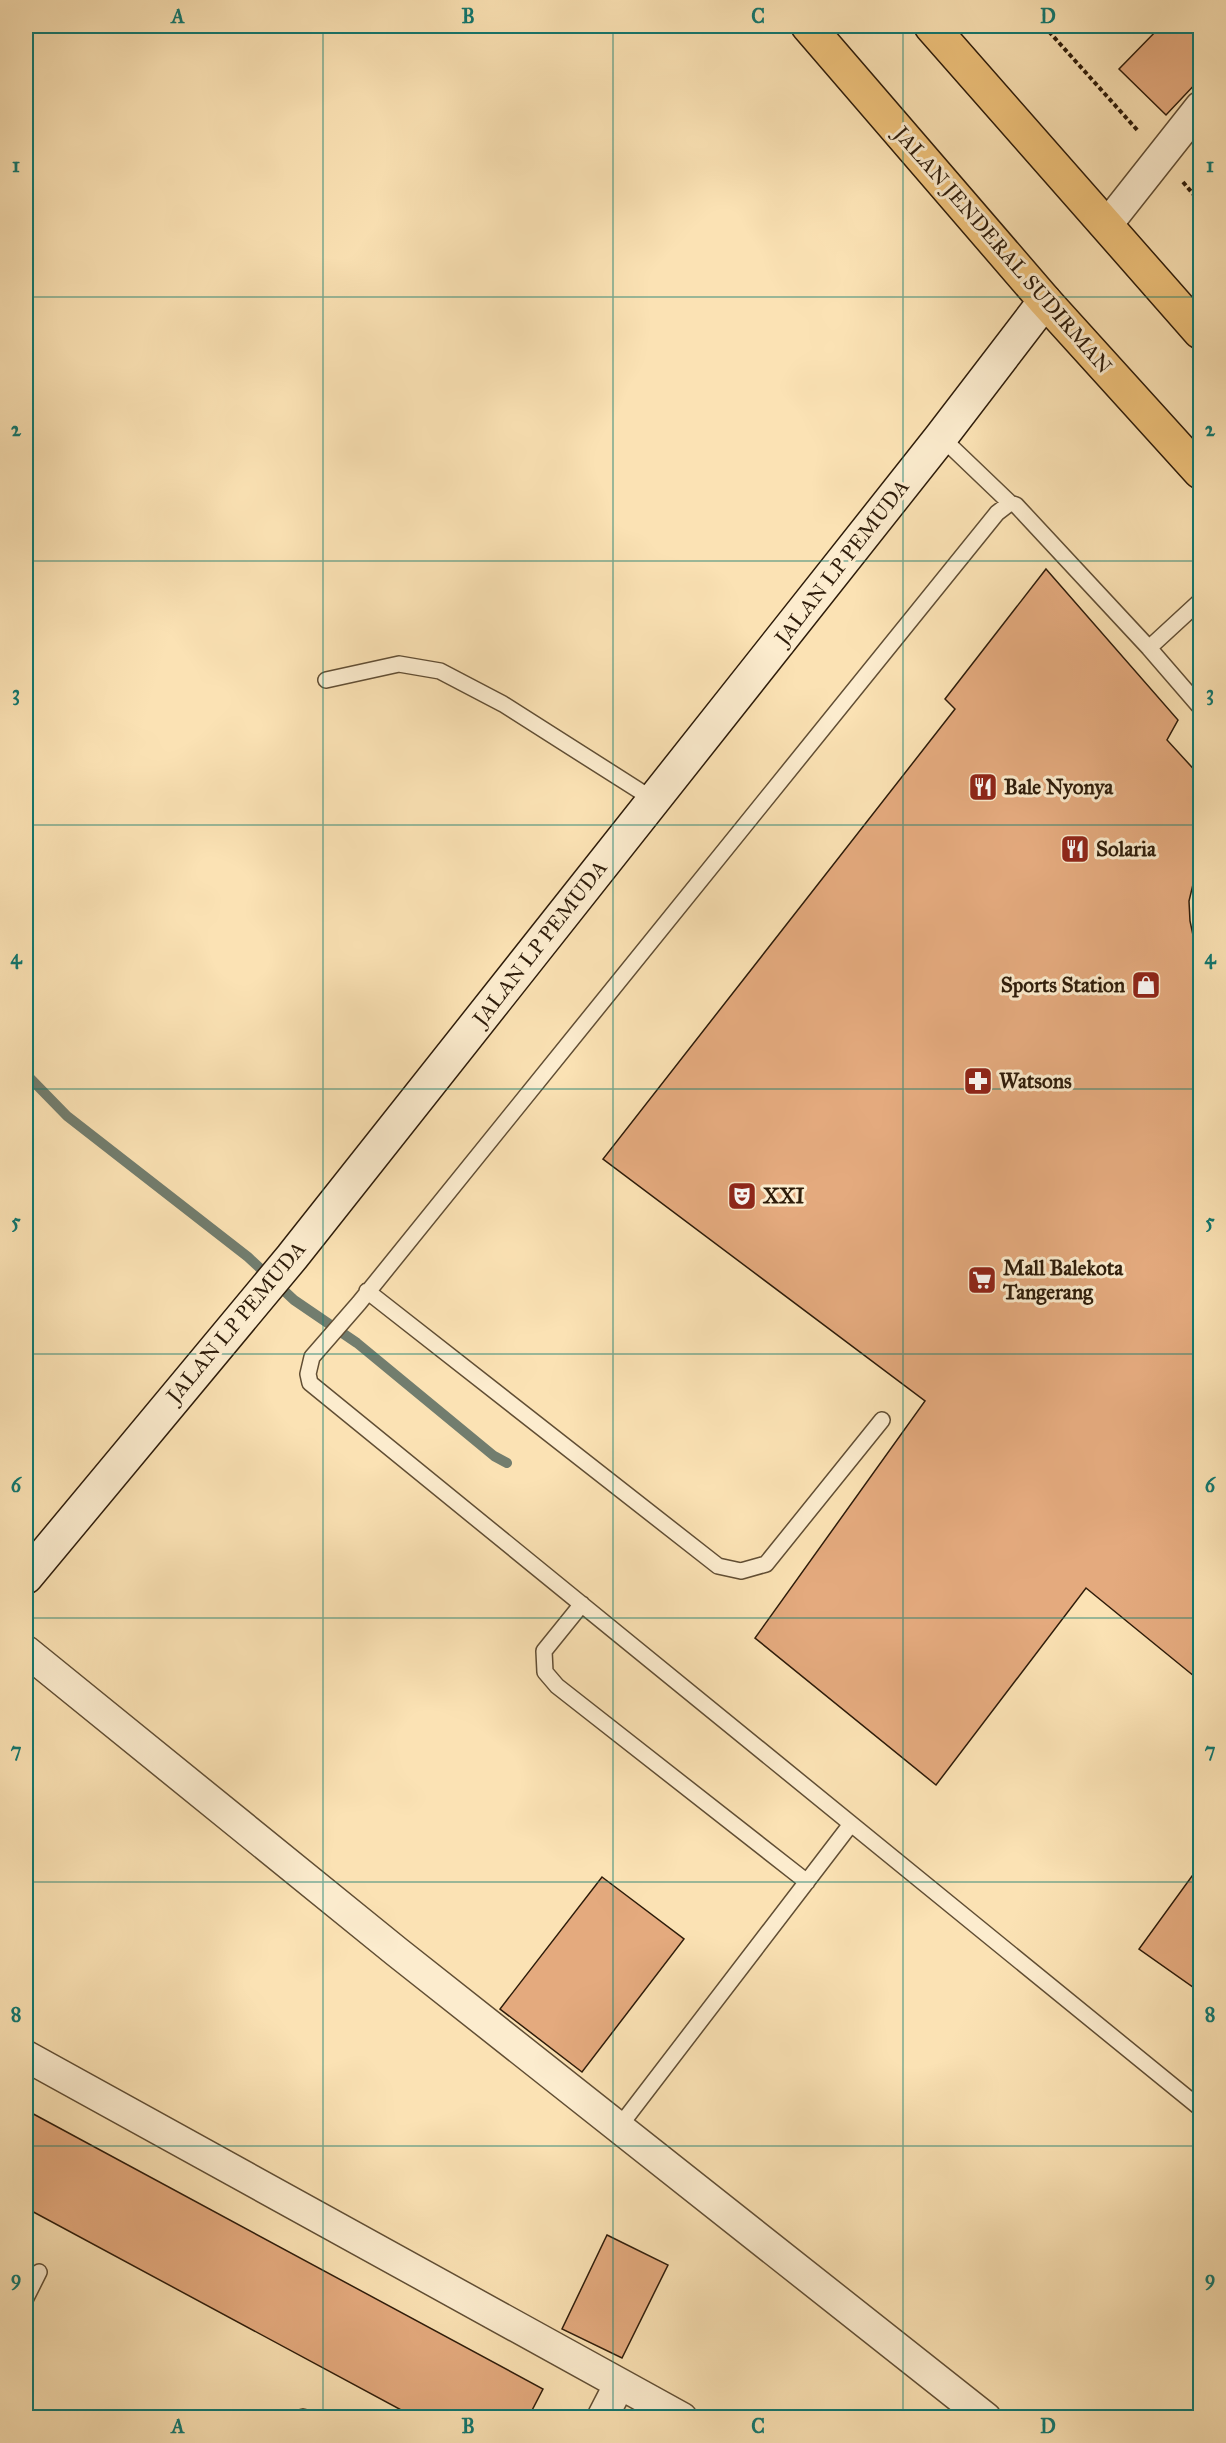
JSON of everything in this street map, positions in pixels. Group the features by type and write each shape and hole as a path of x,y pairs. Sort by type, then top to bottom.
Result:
{"main road":[{"name":"JALAN JENDERAL SUDIRMAN","path":"808,26 1045,301 1200,472"},
{"path":"931,26 1200,332"}],"street":[{"path":"1106,225 1200,107"},
{"name":"JALAN LP PEMUDA","path":"26,1577 292,1257 941,437 1045,301"},
{"path":"26,1651 986,2418"},
{"path":"26,2056 682,2418"},
{"path":"602,2418 619,2385"}],"lane":[{"path":"941,437 1010,503 1016,505 1149,648 1200,707"},
{"path":"1010,503 997,513 312,1357 308,1374 310,1383 1200,2108"},
{"path":"1149,648 1200,601"},
{"path":"326,680 399,664 440,671 503,704 654,800"},
{"path":"363,1297 718,1566 741,1572 766,1564 882,1420"},
{"path":"582,1604 544,1651 545,1672 557,1686 807,1882"},
{"path":"619,2127 851,1824"},
{"path":"26,2298 39,2272"}],"path":[{"path":"1044,26 1200,202"}],"building":[{"path":"1161,26 1197,26 1200,29 1200,79 1166,115 1119,69"},
{"name":"Mall Balekota Tangerang","path":"1046,569 1178,720 1167,740 1200,776 1200,870 1195,876 1189,901 1194,940 1200,951 1200,1681 1086,1588 936,1785 755,1638 925,1401 603,1159 955,709 945,699"},
{"path":"1200,1865 1200,1992 1139,1949"},
{"path":"602,1877 684,1939 582,2072 500,2009"},
{"path":"26,2110 543,2389 528,2418 416,2418 26,2208"},
{"path":"607,2235 668,2265 622,2358 562,2329"}],"waterway":[{"path":"26,1074 67,1116 248,1257 294,1300 357,1343 494,1456 507,1463"}],"place":[{"name":"Bale Nyonya","path":"983,787"},
{"name":"Solaria","path":"1075,849"},
{"name":"Sports Station","path":"1146,985"},
{"name":"Watsons","path":"978,1081"},
{"name":"XXI","path":"742,1196"},
{"name":"Mall Balekota Tangerang","path":"982,1280"}]}
